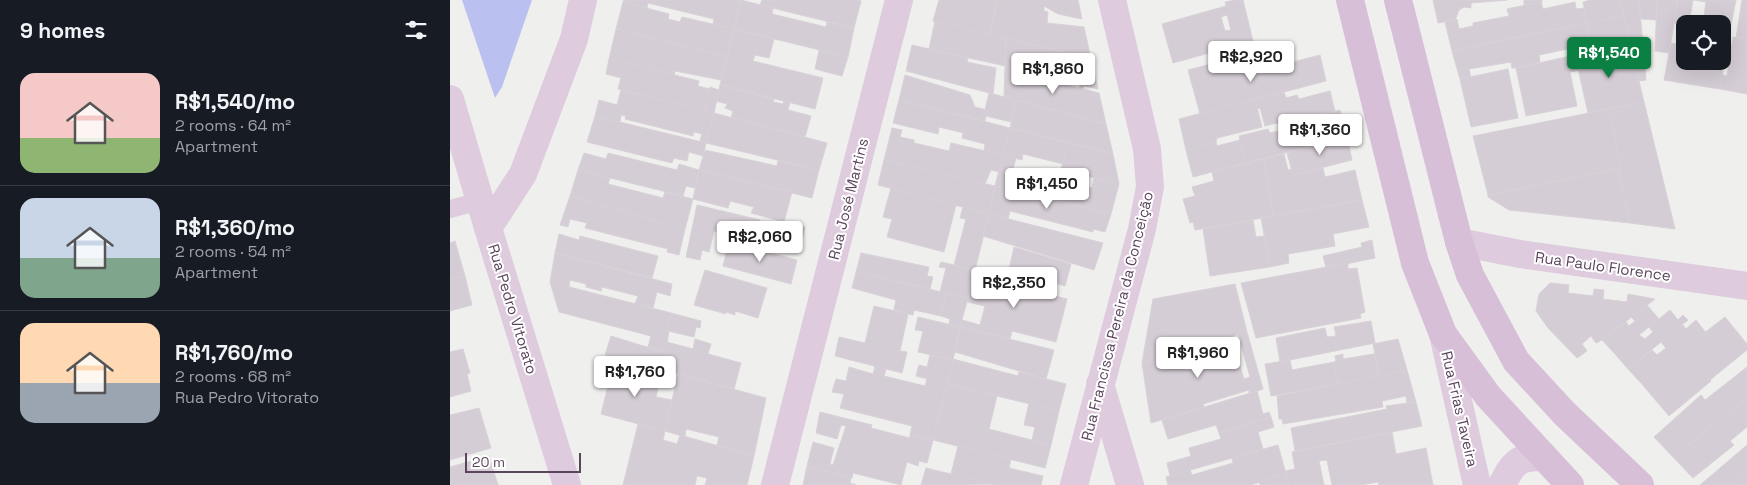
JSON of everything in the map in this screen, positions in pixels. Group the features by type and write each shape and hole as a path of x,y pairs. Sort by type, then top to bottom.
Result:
{"main road":[{"path":"1350,0 1415,263 1443,334 1488,396 1542,457 1570,485"},
{"path":"1398,0 1459,242 1470,275 1516,361 1566,414 1640,485"}],"street":[{"name":"Rua Pedro Vitorato","path":"567,485 488,228 523,174 574,39 582,0"},
{"name":"Rua José Martins","path":"775,485 899,0"},
{"name":"Rua Francisca Pereira da Conceição","path":"1074,485 1142,229 1150,187 1147,149 1118,2"},
{"path":"450,99 488,228"},
{"name":"Rua Paulo Florence","path":"1459,242 1520,254 1747,286"},
{"name":"Rua Frias Taveira","path":"1443,334 1477,485"},
{"path":"1100,384 1130,485"},
{"path":"1502,485 1513,466 1520,460 1525,457 1542,457"}],"lane":[{"path":"450,209 480,201"}],"shaded area":[{"path":"462,0 532,0 502,87 495,98"}],"building":[{"path":"624,0 741,0 734,29 713,24 714,19 648,3 647,8 623,2"},
{"path":"741,0 773,8 772,14 826,27 827,22 854,28 848,57 734,29"},
{"path":"762,0 861,1 854,28 760,5"},
{"path":"939,0 997,0 990,35 933,21"},
{"path":"997,0 1078,0 1082,19 1058,14 1044,6 1044,11 1048,12 1047,23 1084,27 1091,59 990,35"},
{"path":"1243,0 1253,41 1173,63 1162,24 1226,6 1225,2","holes":["1227,15 1231,30 1225,31 1221,17"]},
{"path":"1433,0 1507,0 1471,3 1471,8 1464,7 1459,10 1455,20 1438,23"},
{"path":"1524,0 1542,0 1542,2 1524,6"},
{"path":"1590,0 1620,0 1624,16 1587,23 1583,2"},
{"path":"1620,0 1639,0 1646,80 1639,81"},
{"path":"1639,0 1657,0 1656,20 1641,19"},
{"path":"1657,0 1678,0 1669,53 1655,51"},
{"path":"1678,0 1693,0 1690,15 1676,15 1676,23 1674,23"},
{"path":"1694,0 1736,0 1731,25 1731,15 1704,15 1706,2"},
{"path":"1742,0 1747,0 1747,39 1736,38"},
{"path":"623,2 669,14 668,19 680,22 682,17 734,29 727,57 616,29"},
{"path":"1541,2 1543,9 1575,2 1576,9 1584,8 1587,23 1452,51 1445,22 1457,19 1459,29 1473,26 1473,23 1509,16 1507,9"},
{"path":"1624,16 1630,44 1600,51 1598,43 1591,44 1586,23"},
{"path":"935,21 1006,38 1005,66 929,49"},
{"path":"1586,23 1591,44 1539,55 1540,62 1516,68 1512,68 1511,62 1469,69 1471,77 1460,79 1452,51"},
{"path":"616,29 727,57 721,80 675,71 674,75 609,59"},
{"path":"734,29 774,39 769,58 755,55 753,61 823,78 815,109 720,85"},
{"path":"1733,37 1747,39 1747,94 1720,89 1722,75 1727,76 1728,70 1731,70"},
{"path":"1006,38 1091,59 1098,89 1005,66"},
{"path":"1671,43 1676,44 1676,70 1723,70 1720,89 1664,80"},
{"path":"1630,44 1644,102 1588,113 1575,55"},
{"path":"912,45 968,58 967,62 996,68 993,94 906,71"},
{"path":"819,50 848,57 842,76 815,69"},
{"path":"1320,55 1326,81 1200,114 1188,70 1215,63 1217,73 1220,70 1244,63 1244,67 1249,66 1251,73"},
{"path":"1575,55 1579,70 1570,72 1577,106 1526,116 1516,68"},
{"path":"609,59 699,81 698,86 710,89 704,111 618,89 621,78 606,74"},
{"path":"1005,66 1030,73 1029,75 1079,88 1080,85 1084,86 1083,89 1099,93 1106,124 1004,97"},
{"path":"1508,69 1518,118 1471,127 1460,79"},
{"path":"905,75 970,95 975,107 987,110 985,121 899,100"},
{"path":"720,85 774,99 773,102 783,104 784,101 790,102 788,110 811,116 805,137 731,118 733,111 725,108 727,104 716,101"},
{"path":"710,87 719,90 714,113 704,111"},
{"path":"621,90 714,113 706,143 700,141 702,134 694,132 693,136 625,119 626,116 621,115 620,122 595,116 599,100 617,105"},
{"path":"1330,91 1335,111 1285,124 1285,121 1265,126 1260,108 1257,109 1255,99 1284,92 1286,98 1297,95 1299,99"},
{"path":"989,93 1016,100 1011,122 986,116 987,110 985,110"},
{"path":"1255,99 1262,127 1217,138 1216,142 1186,150 1179,119"},
{"path":"899,100 967,117 964,133 939,127 938,134 893,123"},
{"path":"1016,100 1106,124 1113,154 1010,128"},
{"path":"1644,102 1675,229 1630,223 1618,169 1621,169 1609,109"},
{"path":"1609,109 1621,169 1488,195 1473,136"},
{"path":"1340,110 1347,137 1246,163 1239,136 1268,129 1270,133 1310,123 1309,118"},
{"path":"714,113 827,143 819,170 706,143"},
{"path":"595,116 706,143 703,156 689,152 687,161 674,158 672,163 587,142"},
{"path":"967,117 1010,128 1003,155 984,151 985,144 962,138"},
{"path":"892,128 902,130 900,137 914,140 914,143 949,151 951,143 1003,155 999,172 991,170 985,184 884,160"},
{"path":"1010,128 1068,143 1063,164 1023,154 1022,160 1003,155"},
{"path":"1347,137 1352,160 1293,175 1287,153"},
{"path":"1240,140 1246,163 1193,177 1186,150 1216,142 1217,146"},
{"path":"1068,143 1113,154 1119,184 1061,170"},
{"path":"705,150 777,166 778,161 819,170 812,198 699,170"},
{"path":"584,153 606,159 608,153 677,170 679,164 699,170 695,188 686,186 683,196 578,170"},
{"path":"1284,154 1288,170 1292,169 1293,175 1323,168 1325,177 1355,170 1362,200 1273,216 1264,159"},
{"path":"1003,155 1016,158 1013,169 1092,188 1094,178 1119,184 1111,214 995,186"},
{"path":"1264,159 1273,216 1195,230 1193,222 1190,223 1183,199 1195,196 1192,187 1214,181 1212,172"},
{"path":"884,160 995,186 989,214 878,185"},
{"path":"1618,169 1630,223 1509,210 1488,197 1488,195"},
{"path":"578,170 610,178 608,184 663,198 665,192 693,199 685,229 570,196"},
{"path":"699,170 792,192 784,222 751,213 754,207 730,201 728,208 693,199"},
{"path":"995,186 1111,214 1105,232 1093,229 1093,232 1010,211 1008,219 989,214"},
{"path":"891,188 956,205 944,252 887,237 892,219 883,217"},
{"path":"570,196 685,229 679,255 667,252 668,249 585,228 587,223 570,219 568,227 560,225"},
{"path":"1362,200 1369,227 1333,234 1335,246 1288,254 1289,263 1270,267 1261,218"},
{"path":"697,205 760,220 755,240 714,231 709,252 702,250 700,260 686,257"},
{"path":"963,207 989,214 975,270 954,265 966,219 960,218"},
{"path":"989,214 1103,243 1094,270 983,236"},
{"path":"1253,220 1256,237 1264,236 1270,267 1210,276 1203,229"},
{"path":"796,224 805,227 802,241 792,239"},
{"path":"559,234 579,240 580,236 658,256 652,278 555,253"},
{"path":"1372,240 1375,258 1326,268 1323,256 1362,247 1361,243"},
{"path":"455,241 465,276 450,280 450,243"},
{"path":"729,242 797,260 791,284 723,266"},
{"path":"1014,247 1071,264 1065,286 1048,281 1046,288 1007,278"},
{"path":"555,253 672,284 670,296 657,292 653,308 635,304 638,296 602,287 601,291 586,287 586,284 570,280 569,287 550,282"},
{"path":"861,253 929,267 927,276 933,277 930,289 856,272"},
{"path":"941,262 975,270 968,298 940,292 946,268 939,267"},
{"path":"1348,263 1348,269 1357,268 1365,312 1360,314 1361,318 1256,338 1241,283"},
{"path":"705,270 767,288 758,318 735,311 735,315 726,312 726,314 694,305"},
{"path":"975,270 1018,281 1017,286 1067,299 1056,342 1012,331 1010,339 960,327 962,320 980,325 985,306 967,302"},
{"path":"856,272 946,293 941,316 914,310 913,315 894,310 896,300 852,288"},
{"path":"465,276 472,305 450,311 450,280"},
{"path":"550,282 671,313 666,353 648,347 651,336 559,312"},
{"path":"1550,283 1569,285 1568,293 1593,296 1594,289 1604,290 1603,299 1627,302 1628,294 1655,299 1602,340 1596,343 1591,336 1582,344 1587,351 1577,358 1548,328 1536,311 1539,294"},
{"path":"1235,284 1247,332 1142,363 1153,299"},
{"path":"946,293 968,298 960,327 949,324 950,319 941,316"},
{"path":"1647,305 1659,319 1615,354 1602,340 1626,322 1629,326 1635,321 1631,317"},
{"path":"874,306 908,314 900,351 907,352 902,373 835,356 839,337 865,343"},
{"path":"1670,310 1678,320 1683,315 1688,320 1628,369 1615,354 1639,335 1645,339 1653,332 1649,327"},
{"path":"671,313 701,321 700,328 696,327 694,337 668,331"},
{"path":"918,317 960,327 953,360 918,352 923,331 915,330"},
{"path":"1725,317 1747,344 1747,350 1710,380 1682,350"},
{"path":"1696,320 1706,333 1641,383 1628,369 1652,350 1657,355 1666,348 1661,342 1682,324 1686,329"},
{"path":"1371,321 1375,343 1280,362 1276,338 1325,328 1327,337 1336,336 1334,327"},
{"path":"960,327 1054,350 1046,379 955,352"},
{"path":"1247,332 1263,389 1249,394 1249,390 1203,404 1204,407 1151,423 1142,363 1163,356 1165,361 1232,340 1244,379 1250,377 1238,334"},
{"path":"611,336 666,353 664,370 605,355"},
{"path":"695,339 711,344 708,354 741,363 734,389 664,370 667,342 693,349"},
{"path":"1398,339 1407,370 1379,376 1373,344"},
{"path":"463,349 470,373 467,374 471,391 450,397 450,352"},
{"path":"1682,350 1711,381 1669,416 1641,383"},
{"path":"1343,354 1343,359 1374,354 1379,376 1338,384 1334,362 1336,361 1335,356"},
{"path":"930,355 953,360 947,384 916,376 919,365 927,367"},
{"path":"615,357 626,360 624,370 660,379 656,397 672,400 665,431 601,414"},
{"path":"953,359 1018,376 1019,372 1066,384 1059,411 947,384"},
{"path":"1290,360 1292,370 1334,362 1338,384 1271,396 1265,364"},
{"path":"875,366 886,369 884,376 925,386 927,378 947,384 933,440 910,435 912,426 840,408 844,394 832,392 836,379 846,381 849,367 873,374"},
{"path":"1747,367 1747,398 1673,457 1654,437 1701,395 1705,400"},
{"path":"1407,370 1416,402 1407,403 1406,396 1382,401 1383,407 1283,424 1282,419 1279,419 1277,396"},
{"path":"678,374 766,398 754,456 717,445 719,437 686,429 685,437 665,431"},
{"path":"947,384 997,396 989,429 1051,445 1045,468 933,440"},
{"path":"1257,391 1263,414 1269,412 1271,417 1219,433 1216,425 1168,439 1162,420"},
{"path":"1747,398 1747,427 1730,441 1734,445 1693,478 1673,457"},
{"path":"1416,402 1422,426 1295,451 1291,428 1387,409 1386,406"},
{"path":"1029,403 1059,411 1051,445 1032,440 1035,427 1024,425"},
{"path":"479,408 491,448 450,460 450,415"},
{"path":"820,412 872,425 871,428 910,438 910,435 933,440 927,463 919,461 918,466 907,462 901,485 853,473 852,478 807,466 813,442 834,448 830,464 833,465 846,426 841,425 837,439 816,433"},
{"path":"1271,417 1274,427 1258,432 1263,449 1170,476 1167,463 1191,456 1189,448 1221,439 1219,433"},
{"path":"638,424 665,431 663,440 677,444 680,435 754,456 747,485 705,485 707,478 697,476 695,485 623,485"},
{"path":"1392,432 1396,454 1426,448 1433,485 1379,485 1378,482 1361,485 1332,485 1324,446"},
{"path":"1278,445 1286,474 1251,485 1168,485 1166,477 1190,470 1192,475 1233,463 1232,458"},
{"path":"1747,445 1747,472 1731,485 1700,485"},
{"path":"958,446 1011,459 1009,468 1043,476 1041,485 996,485 951,474"},
{"path":"1324,446 1327,460 1319,461 1324,485 1289,485 1285,471 1295,469 1292,452"},
{"path":"489,456 498,485 450,485 450,467"},
{"path":"807,466 851,478 850,483 856,485 803,485"},
{"path":"926,468 951,474 993,484 921,485"},
{"path":"1747,472 1747,485 1731,485"},
{"path":"1286,474 1289,485 1260,485 1259,482"}]}
